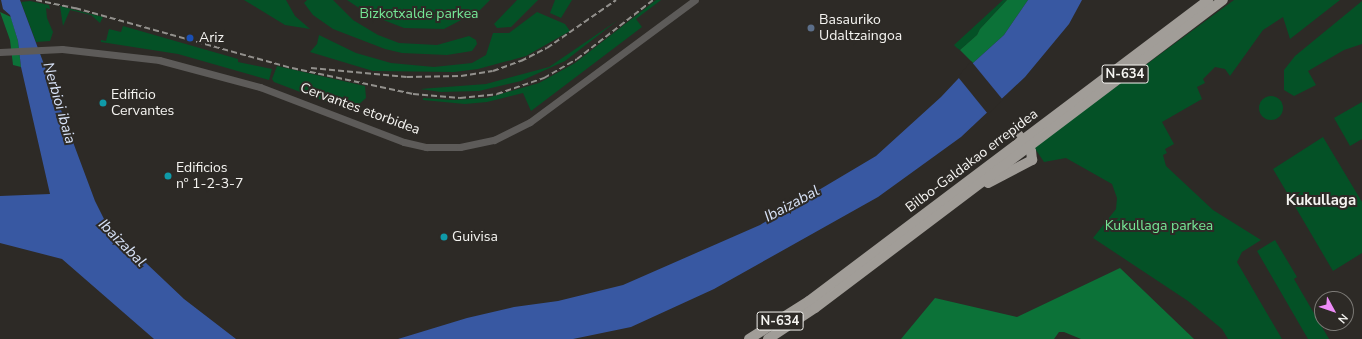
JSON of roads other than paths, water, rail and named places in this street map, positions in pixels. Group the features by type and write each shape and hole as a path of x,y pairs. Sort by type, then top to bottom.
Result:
{"highway":[{"name":"Bilbo-Galdakao errepidea","path":"749,339 810,301 1208,0"},
{"name":"Bilbo-Galdakao errepidea","path":"1022,140 1223,0"},
{"name":"Bilbo-Galdakao errepidea","path":"768,339 815,308 945,209 985,184 1030,163 1033,154 1022,140"}],"street":[{"name":"Cervantes etorbidea","path":"0,52 48,49 126,54 199,69 260,87 404,142 426,147 460,147 494,140 525,126 695,0"}],"water":[{"name":"Ibaizabal","path":"1,0 20,0 95,201 108,227 184,299 236,339 154,339 62,259 0,243 0,196 50,194 21,67 18,41 10,15 3,9"},
{"path":"1028,0 1082,0 1069,24 1025,77 961,137 878,197 714,289 631,327 573,339 398,339 467,318 514,307 558,301 623,285 760,225 876,156 941,97 973,63 1004,35"}],"railway":[{"path":"36,0 75,8 292,68 413,94 460,98 497,94 544,78 577,59 653,0"},
{"path":"311,68 407,77 461,76 493,71 521,61 547,48 616,0"}],"place":[{"name":"Basauriko Udaltzaingoa","path":"811,28"},
{"name":"Ariz","path":"190,38"},
{"name":"Edificio Cervantes","path":"103,103"},
{"name":"Edificios nº 1-2-3-7","path":"168,176"},
{"name":"Guivisa","path":"444,237"}],"district":[{"name":"Kukullaga","path":"1321,201"}],"park label":[{"name":"Bizkotxalde parkea","path":"419,14"},
{"name":"Kukullaga parkea","path":"1159,226"}],"water label":[{"name":"Nerbioi ibaia","path":"59,103"}]}
